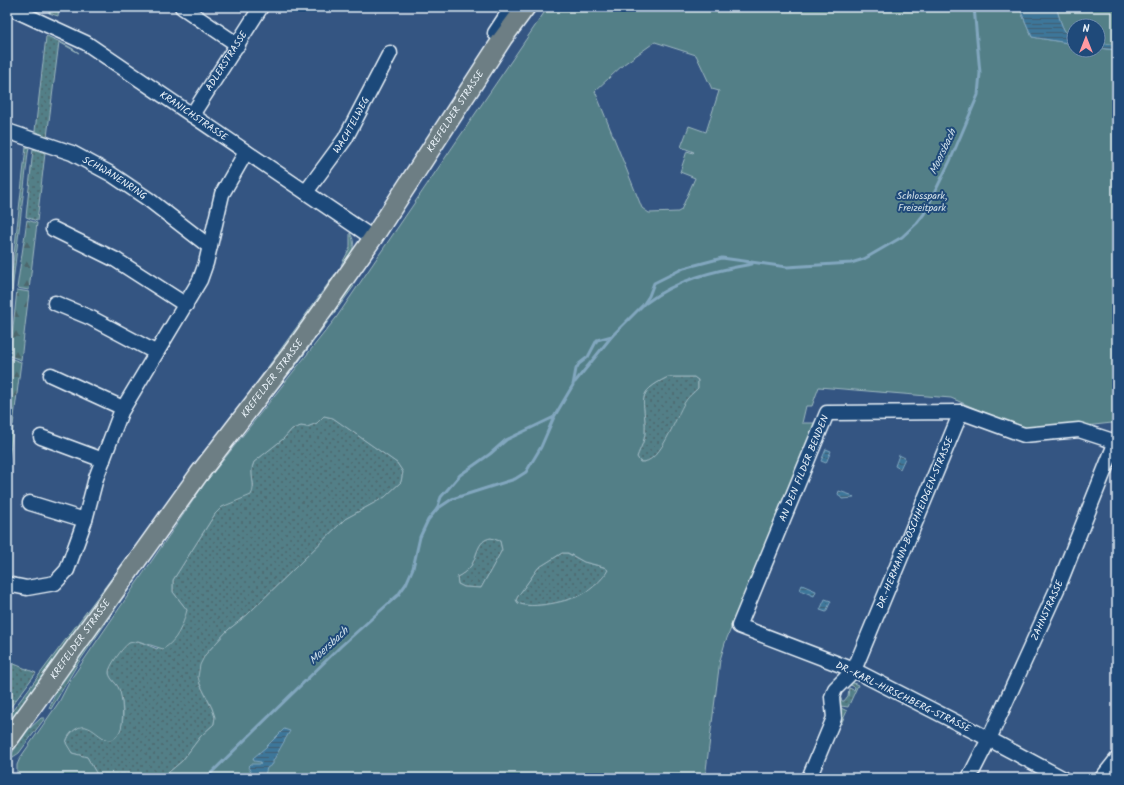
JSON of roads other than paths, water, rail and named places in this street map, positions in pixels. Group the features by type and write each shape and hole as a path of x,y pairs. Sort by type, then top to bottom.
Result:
{"main road":[{"name":"KREFELDER STRASSE","path":"7,742 199,474 294,351 373,238 437,137 503,38 526,7"}],"street":[{"name":"KRANICHSTRASSE","path":"8,7 86,43 373,238"},
{"path":"182,7 238,45"},
{"name":"ADLERSTRASSE","path":"192,115 261,7"},
{"path":"495,33 512,7"},
{"name":"WACHTELWEG","path":"306,192 345,139 390,53"},
{"name":"SCHWANENRING","path":"7,131 72,154 111,174 142,195 210,247"},
{"path":"7,584 28,588 55,582 67,570 85,520 103,460 123,408 155,352 186,305 200,280 210,247 222,194 246,152"},
{"path":"53,229 116,260 186,305"},
{"path":"55,303 90,318 155,352"},
{"path":"51,375 123,408"},
{"path":"961,412 1024,435 1079,430 1116,441"},
{"name":"AN DEN FILDER BENDEN","path":"739,626 827,413 961,412"},
{"name":"DR.-HERMANN-BOSCHHEIDGEN-STRASSE","path":"809,778 834,718 832,697 835,689 854,670 961,412"},
{"path":"41,437 103,460"},
{"name":"ZAHNSTRASSE","path":"969,778 989,738 1058,586 1116,441"},
{"path":"30,503 85,520"},
{"name":"DR.-KARL-HIRSCHBERG-STRASSE","path":"739,626 854,670 989,738 1062,778"},
{"path":"1102,778 1117,759"}],"water":[{"path":"1019,7 1056,7 1062,26 1066,32 1066,43 1032,37"},
{"path":"1106,44 1117,45 1117,50 1106,49"},
{"path":"826,449 831,451 826,463 821,461"},
{"path":"899,455 905,458 900,469 895,466"},
{"path":"839,491 851,495 854,498 842,499 838,494"},
{"path":"802,585 816,591 814,596 800,590"},
{"path":"825,599 831,601 826,612 820,610"},
{"path":"284,729 290,731 273,761 273,764 267,768 264,778 254,778 248,767 251,764 260,764 261,762 254,761 253,758"}],"waterway":[{"name":"Moersbach","path":"437,509 452,499 515,479 526,472 541,447 554,417 573,385 576,369 579,364 588,357 597,340 612,336 643,305 649,296 654,283 684,268 722,258 787,267 851,263 864,259 902,237 917,223 924,214 950,161 978,95 980,73 974,7"},
{"name":"Moersbach","path":"646,303 671,288 696,277 752,264"},
{"name":"Moersbach","path":"575,382 612,336"},
{"name":"Moersbach","path":"206,778 341,646 398,595 406,584 413,568 420,537 428,520 437,509 441,497 460,475 490,454 506,440 554,417"}],"park label":[{"name":"Schlosspark, Freizeitpark","path":"922,202"}]}
